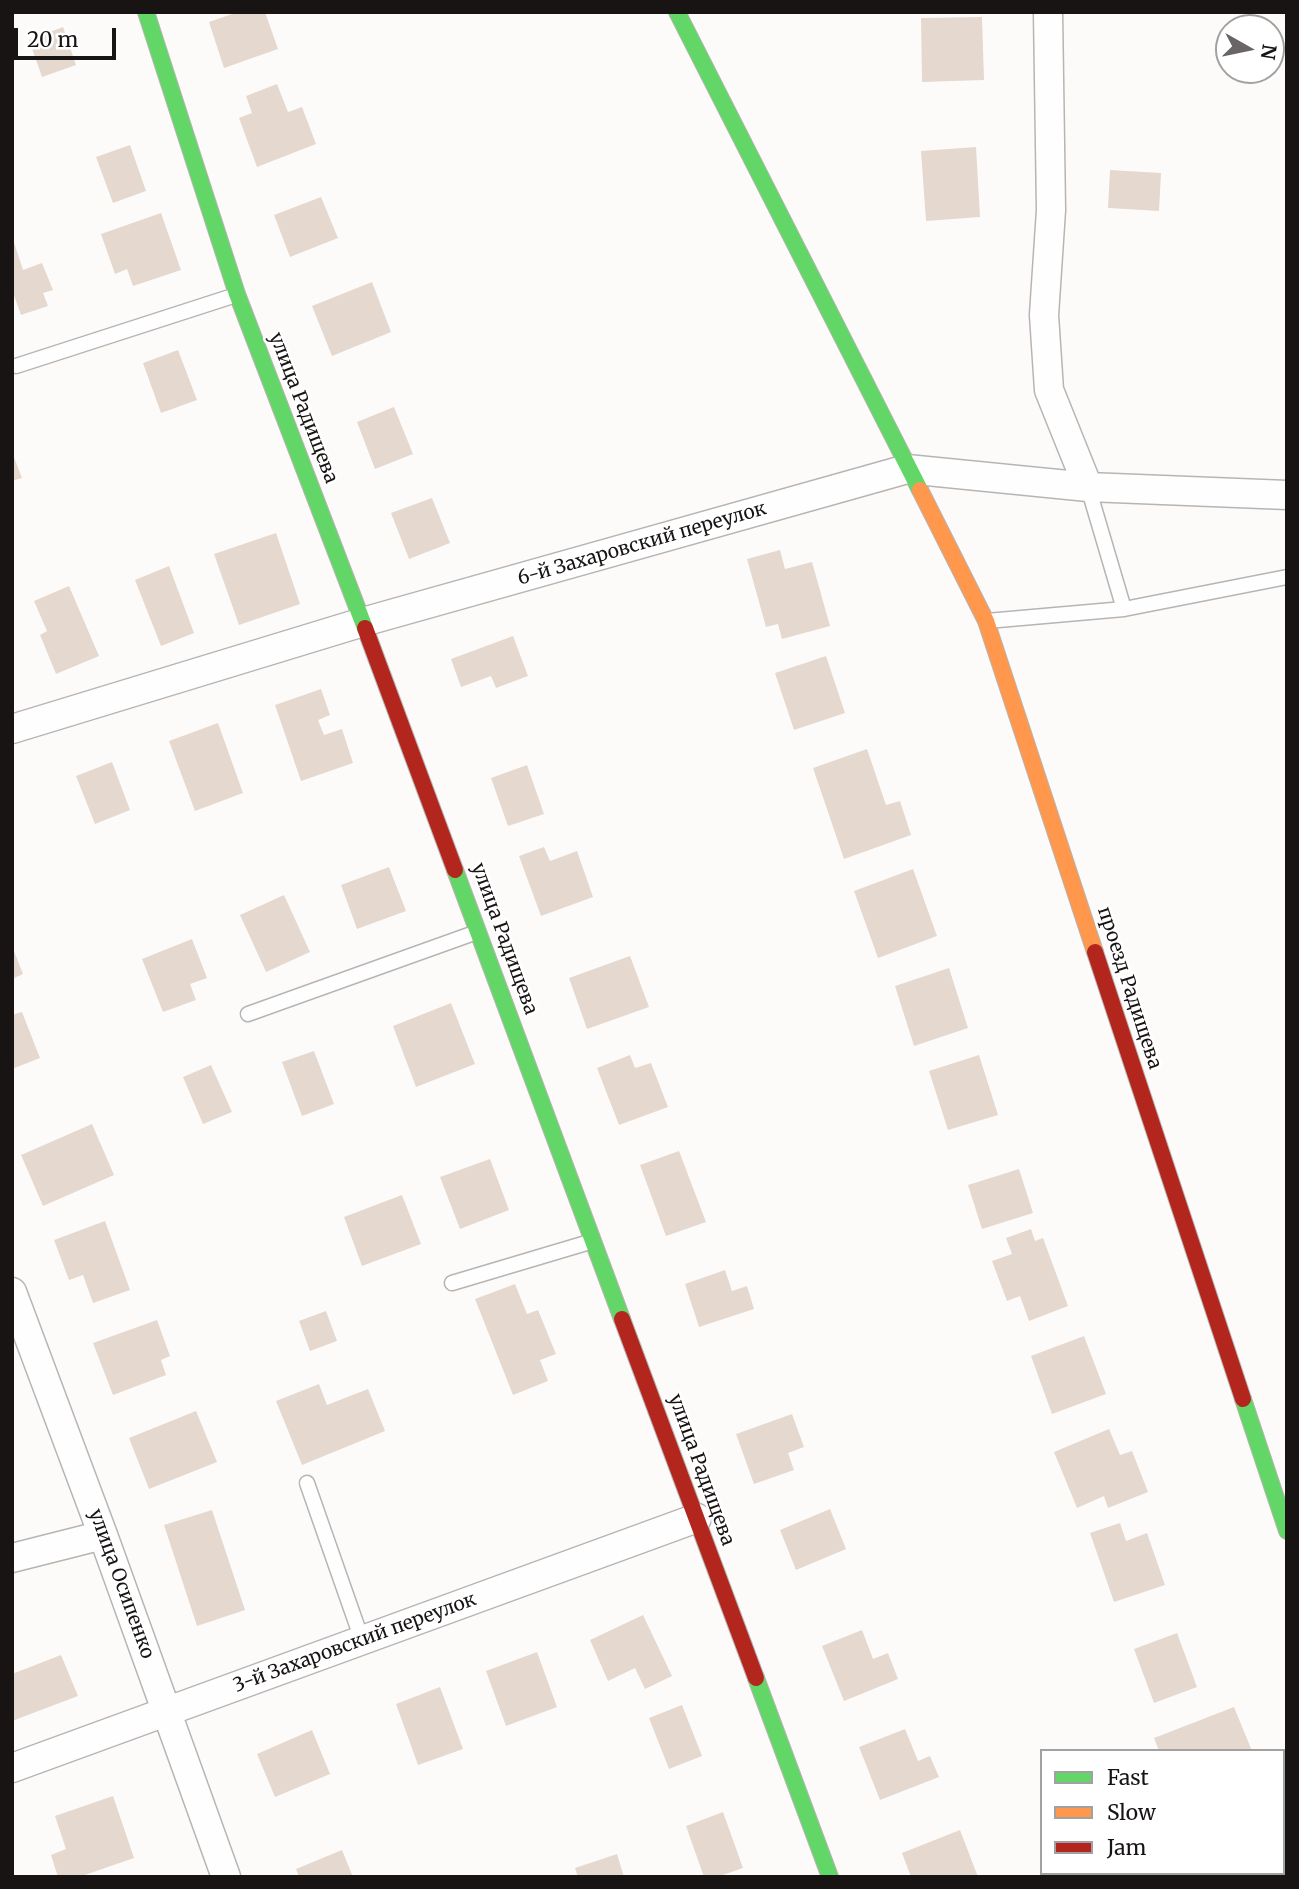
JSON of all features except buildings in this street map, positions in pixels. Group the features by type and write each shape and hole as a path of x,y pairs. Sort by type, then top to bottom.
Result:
{"street":[{"name":"улица Радищева","path":"146,12 237,295 479,931 830,1877"},
{"name":"проезд Радищева","path":"677,12 986,621 1287,1531"},
{"path":"1048,12 1051,210 1044,315 1049,390 1088,487"},
{"name":"6-й Захаровский переулок","path":"12,729 363,622 907,469 1088,487 1287,495"},
{"name":"улица Осипенко","path":"12,1292 226,1877"},
{"name":"3-й Захаровский переулок","path":"12,1768 697,1518"},
{"path":"12,1558 103,1535"}],"lane":[{"path":"16,366 237,295"},
{"path":"1088,487 1124,609"},
{"path":"986,621 1124,609 1287,577"},
{"path":"248,1014 479,931"},
{"path":"452,1283 594,1241"},
{"path":"307,1483 362,1640"}],"traffic: fast":[{"path":"146,12 237,294 365,628"},
{"path":"677,12 920,490"},
{"path":"455,870 622,1319"},
{"path":"1243,1399 1287,1531"},
{"path":"756,1678 830,1877"}],"traffic: slow":[{"path":"920,490 986,621 1095,952"}],"traffic: jam":[{"path":"365,628 455,870"},
{"path":"1095,952 1243,1399"},
{"path":"622,1319 756,1678"}]}
